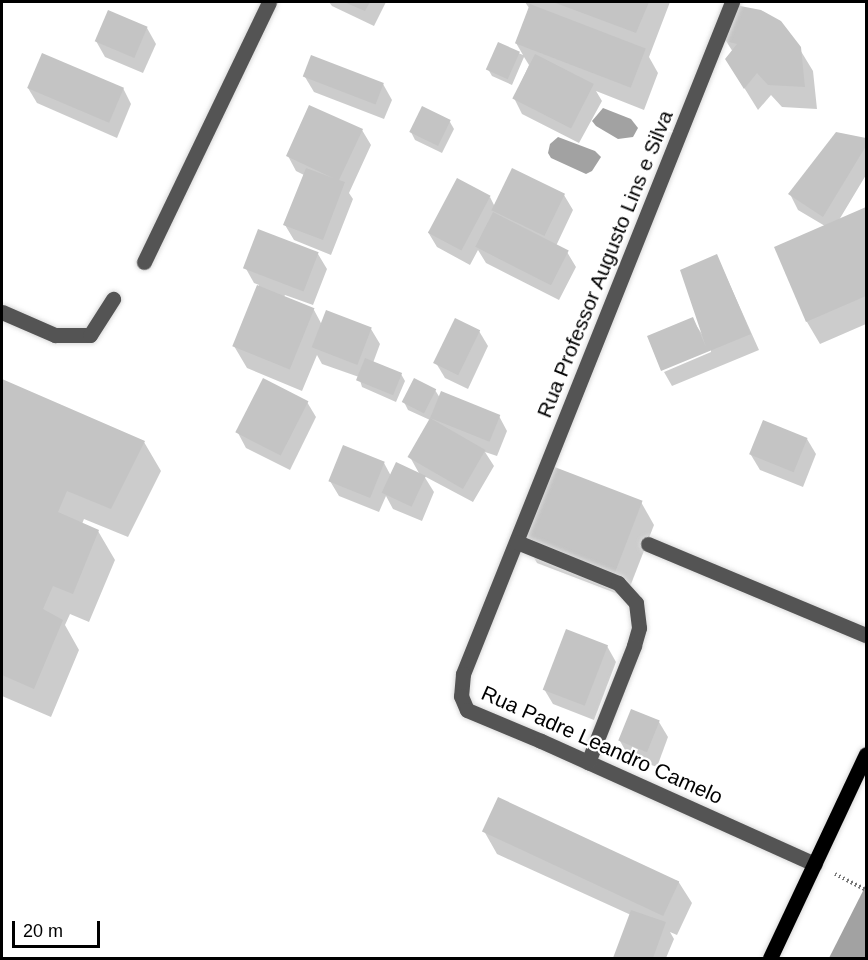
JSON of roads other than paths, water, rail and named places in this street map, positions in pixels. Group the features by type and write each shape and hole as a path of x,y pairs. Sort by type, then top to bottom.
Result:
{"main road":[{"path":"770,958 867,754"}],"street":[{"path":"144,262 269,2"},
{"name":"Rua Professor Augusto Lins e Silva","path":"517,542 732,2"},
{"path":"2,312 54,336 90,336 113,299"},
{"path":"517,542 618,583 636,603 639,628 634,646 588,762"},
{"name":"Rua Padre Leandro Camelo","path":"517,542 463,674 461,696 467,710 815,864"},
{"path":"648,544 867,634"}]}
